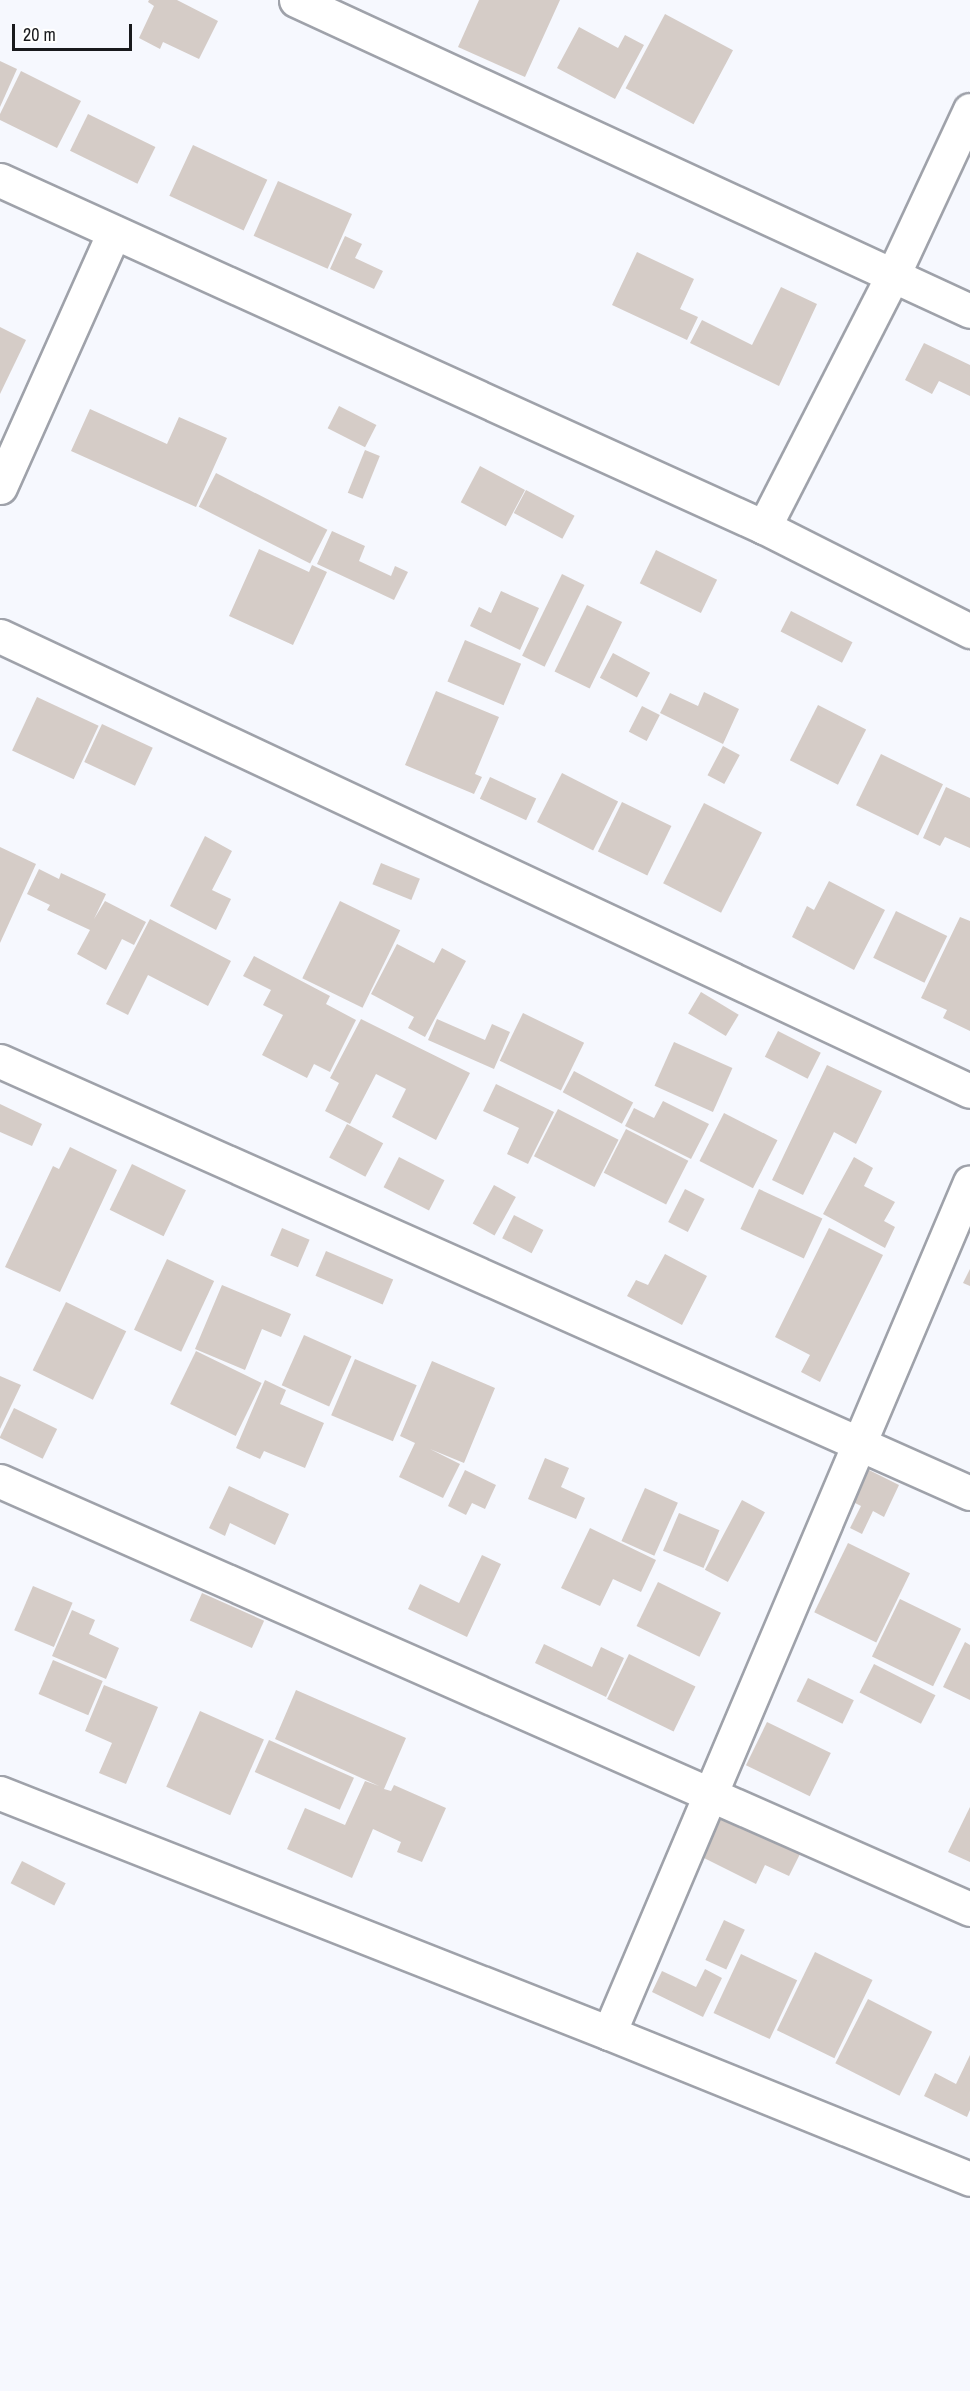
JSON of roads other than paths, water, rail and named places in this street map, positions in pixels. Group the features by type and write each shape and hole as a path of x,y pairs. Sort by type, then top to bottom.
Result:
{"street":[{"path":"296,0 970,311"},
{"path":"764,527 893,275 970,110"},
{"path":"0,180 764,527 970,631"},
{"path":"0,487 114,232"},
{"path":"0,636 970,1091"},
{"path":"0,1061 970,1493"},
{"path":"609,2032 970,1182"},
{"path":"0,1481 970,1909"},
{"path":"0,1793 609,2032 970,2180"}]}
